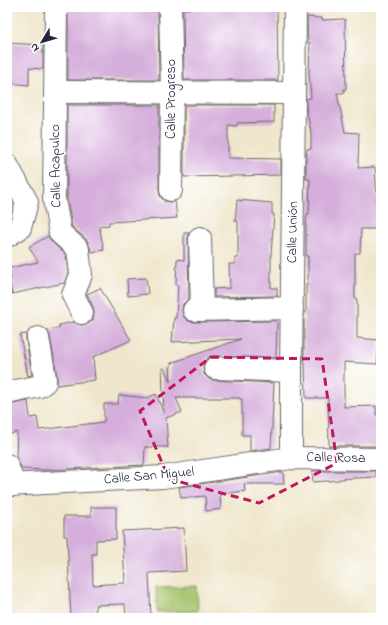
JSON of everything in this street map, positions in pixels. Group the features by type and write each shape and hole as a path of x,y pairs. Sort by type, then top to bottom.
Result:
{"street":[{"name":"Calle Acapulco","path":"56,7 54,199 60,233 78,249 81,275 73,295 82,313"},
{"name":"Calle Progreso","path":"170,7 172,92 171,190"},
{"name":"Calle Unión","path":"291,458 295,7"},
{"path":"55,92 294,93"},
{"path":"7,164 27,202 20,228 7,236"},
{"path":"200,238 198,310 292,308"},
{"path":"7,393 40,386 44,382 45,378 38,338"},
{"path":"215,368 291,371"},
{"name":"Calle Rosa","path":"291,458 381,459"},
{"name":"Calle San Miguel","path":"9,478 163,477 291,458"}],"highlighted area":[{"path":"211,357 322,359 337,463 259,503 169,479 140,411"}],"green space":[{"path":"7,165 27,202 7,235"},
{"path":"197,586 198,611 157,612 156,587"}],"building":[{"path":"68,7 158,7 159,80 68,80"},
{"path":"214,7 214,9 277,7 278,80 184,80 183,9"},
{"path":"307,17 322,18 322,20 345,19 346,89 344,89 344,93 337,93 345,132 359,133 358,168 375,167 377,202 380,202 380,229 361,229 360,253 355,253 355,299 357,299 357,338 379,340 377,364 344,362 344,407 376,406 376,415 379,414 380,446 329,446 328,398 306,398 304,312 306,312 306,284 308,284 306,224 307,214 309,214 310,179 306,179 306,160 307,149 311,149 311,132 306,108 306,99 311,98 309,71 310,43 308,43"},
{"path":"7,43 43,45 43,69 29,68 29,85 7,83"},
{"path":"67,105 159,105 159,190 160,196 164,201 175,201 177,218 109,222 109,225 99,226 104,250 91,252 87,240 72,227 67,198"},
{"path":"184,105 274,105 274,122 237,123 237,126 228,125 228,158 281,159 281,175 184,177"},
{"path":"237,200 272,203 272,214 274,214 271,255 271,288 277,288 277,296 214,297 214,289 230,288 229,264 235,264 235,258 238,258 238,221 235,221"},
{"path":"184,233 189,233 189,299 183,304 182,311 184,317 188,321 277,321 276,358 215,356 209,357 204,362 203,367 204,374 209,379 274,383 271,448 250,451 250,435 242,435 242,399 176,398 182,412 166,418 168,447 145,447 144,465 46,470 22,469 16,457 17,432 7,435 7,405 28,401 30,418 37,417 39,430 104,422 104,404 118,404 119,395 147,398 156,394 164,414 162,368 164,368 170,382 171,363 241,339 172,342 174,318 176,318 178,285 176,285 177,259 184,260"},
{"path":"48,236 52,242 66,255 68,273 64,283 12,294 9,279 11,279 9,268 38,262 29,247"},
{"path":"146,278 148,294 128,296 127,279"},
{"path":"100,288 131,340 93,357 95,380 57,385 57,376 50,336 47,330 60,328 59,325 74,322 81,325 88,324 93,320 94,313 87,294"},
{"path":"26,334 32,375 28,376 20,335"},
{"path":"312,471 376,471 376,477 313,482"},
{"path":"283,472 284,484 244,484 245,491 220,494 221,509 206,511 205,496 181,498 179,487"},
{"path":"91,507 116,507 116,539 96,540 96,554 92,554 93,585 125,583 122,531 184,528 186,571 149,573 151,618 126,618 125,604 95,605 96,618 71,618 67,536 64,536 64,516 91,516"}]}
